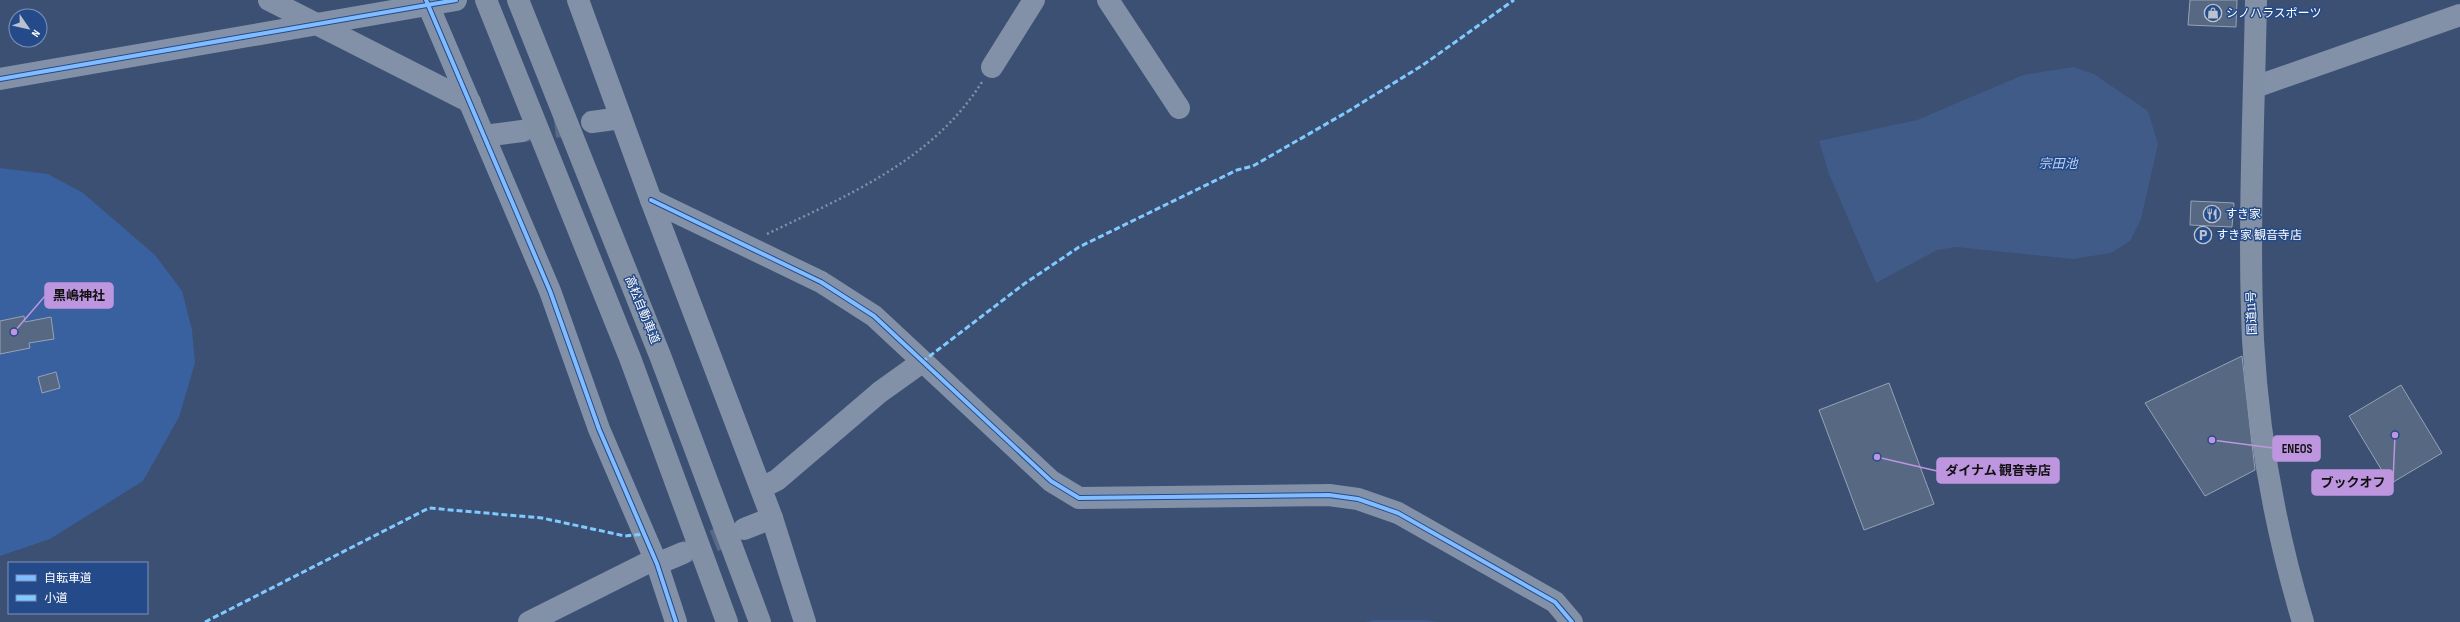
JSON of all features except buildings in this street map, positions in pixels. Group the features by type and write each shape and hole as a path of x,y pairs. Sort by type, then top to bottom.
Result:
{"highway":[{"path":"486,0 630,358 727,622"},
{"name":"高松自動車道","path":"518,0 662,358 760,622"},
{"name":"国道11号","path":"2256,0 2251,274 2253,342 2272,489 2303,622"}],"street":[{"path":"268,0 470,102"},
{"path":"0,79 316,25 427,3 456,0"},
{"path":"578,0 651,200 772,518 805,622"},
{"path":"992,66 1034,0"},
{"path":"1108,0 1179,108"},
{"path":"427,3 550,291 599,428 656,562 676,622"},
{"path":"2255,87 2460,15"},
{"path":"592,122 621,118"},
{"path":"484,136 522,131"},
{"path":"651,200 745,244 821,282 874,316 1050,481 1079,498 1329,494 1358,499 1398,513 1555,602 1572,622"},
{"path":"761,488 777,480 880,392 922,362"},
{"path":"744,530 772,518"},
{"path":"529,622 656,562 683,554"}],"path":[{"path":"745,244 824,207 886,174 921,151 971,98 992,66"}],"shaded area":[{"path":"0,168 48,174 83,193 155,255 182,291 192,330 195,363 179,417 143,481 50,539 0,556"}],"water":[{"name":"宗田池","path":"2073,67 2094,74 2148,111 2158,144 2141,219 2130,241 2111,253 2073,259 1956,247 1937,250 1876,283 1829,174 1819,141 1917,120 2023,75"},
{"path":"1374,620 1425,620 1439,622 1366,622"}],"tunnel":[{"path":"522,131 592,122"},
{"path":"683,553 744,529"}],"marked path":[{"path":"922,362 1024,284 1079,247 1237,170 1253,166 1347,112 1423,65 1514,0"},
{"path":"205,622 429,508 542,518 625,536 644,534"}],"cycle path":[{"path":"426,0 550,291 599,429 657,564 676,622"},
{"path":"0,79 456,0"},
{"path":"651,200 821,282 874,316 1051,481 1079,498 1329,495 1358,499 1398,513 1555,602 1572,622"}],"place":[{"name":"シノハラスポーツ","path":"2213,13"},
{"name":"すき家","path":"2212,214"},
{"name":"すき家 観音寺店","path":"2203,235"},
{"name":"黒嶋神社","path":"14,332"},
{"name":"ブックオフ","path":"2395,435"},
{"name":"ENEOS","path":"2212,440"},
{"name":"ダイナム 観音寺店","path":"1877,457"}]}
